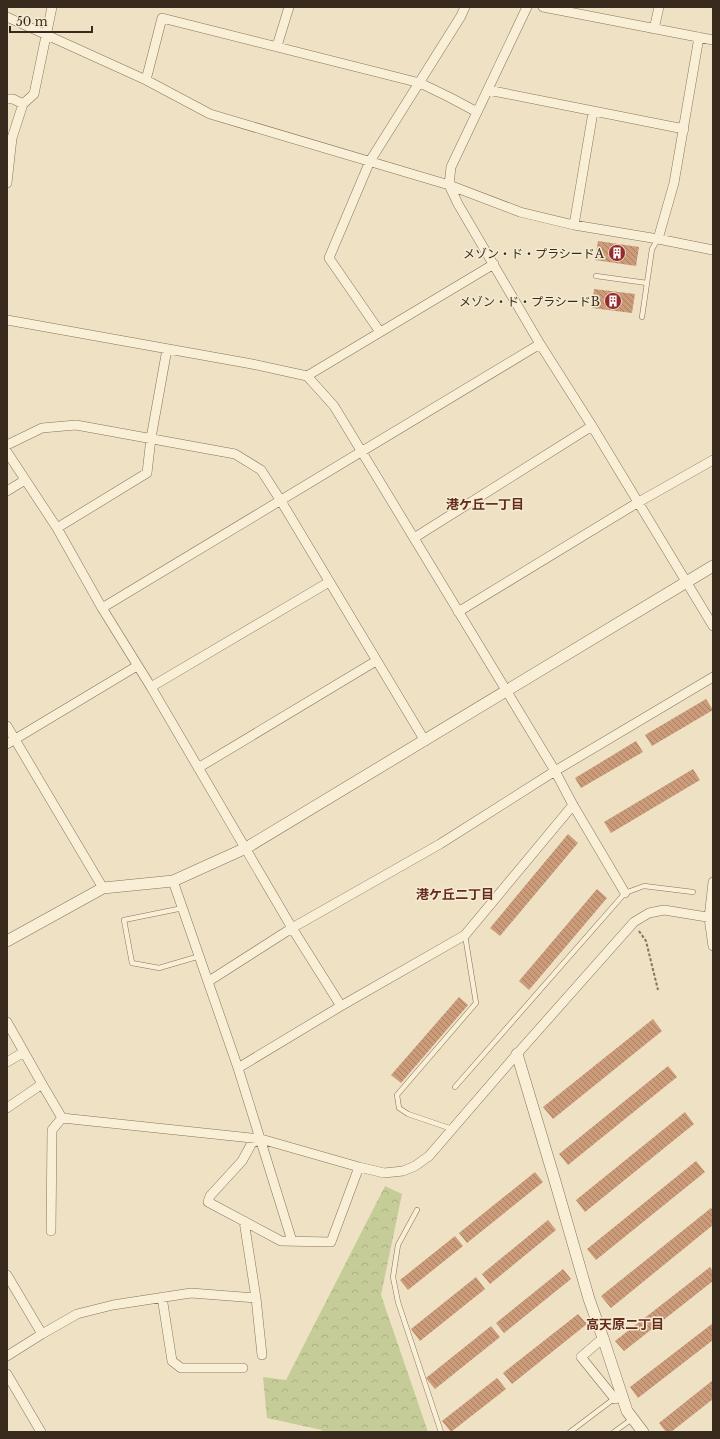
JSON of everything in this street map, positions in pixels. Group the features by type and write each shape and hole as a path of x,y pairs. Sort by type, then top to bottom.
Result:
{"street":[{"path":"7,181 9,138 23,104 34,94 52,7"},
{"path":"277,46 289,7"},
{"path":"380,332 329,258 370,161 420,83 465,7"},
{"path":"527,7 452,166 449,184 458,204 540,344 592,426 713,626"},
{"path":"543,7 699,37 712,37"},
{"path":"654,29 659,7"},
{"path":"7,17 146,80 210,114 449,184 520,212 574,225 713,250"},
{"path":"146,80 162,18 420,83 449,96 477,112"},
{"path":"658,239 674,183 699,37"},
{"path":"488,90 684,129"},
{"path":"7,99 13,99 23,104"},
{"path":"574,225 593,112"},
{"path":"307,376 494,264"},
{"path":"7,320 252,364 307,376 334,406 555,771 573,805 626,893"},
{"path":"102,608 540,344"},
{"path":"57,528 147,473 151,438 167,349"},
{"path":"7,445 42,428 76,425 234,454 261,470 425,741"},
{"path":"414,538 592,426"},
{"path":"7,452 57,528 102,608 151,687 292,928 341,1006"},
{"path":"458,612 638,502 713,460"},
{"path":"7,491 25,480"},
{"path":"7,941 103,888 173,881 246,848 713,566"},
{"path":"151,687 329,582"},
{"path":"198,768 376,661"},
{"path":"11,741 137,666"},
{"path":"208,981 292,928 440,844 555,771 713,677"},
{"path":"7,726 11,741 103,888"},
{"path":"238,1068 341,1006 465,935 573,805"},
{"path":"173,881 238,1068 292,1241"},
{"path":"713,882 711,918 713,946"},
{"path":"62,1118 261,1139 384,1173 403,1171 415,1166 429,1156 634,922 649,913 664,910 711,918"},
{"path":"7,1022 62,1118"},
{"path":"7,1062 24,1052"},
{"path":"517,1054 555,1180 588,1299 604,1338 618,1398"},
{"path":"7,1108 42,1084"},
{"path":"52,1231 52,1130 62,1118"},
{"path":"261,1139 252,1143 242,1161 210,1196 208,1202 281,1241 331,1242 358,1167"},
{"path":"244,1221 256,1298 262,1355"},
{"path":"7,1275 42,1334"},
{"path":"7,1356 77,1314 113,1305 191,1293 256,1298"},
{"path":"162,1297 172,1361 181,1368 243,1368"},
{"path":"604,1338 581,1357 618,1398 643,1432"},
{"path":"7,1374 41,1432"}],"lane":[{"path":"642,317 652,249 658,239"},
{"path":"596,276 647,283"},
{"path":"456,1087 626,893 644,886 693,892"},
{"path":"183,908 124,920 132,963 159,968 200,956"},
{"path":"452,1129 408,1114 399,1108 397,1095 476,1003 465,935"},
{"path":"416,1210 398,1245 393,1277 398,1302 442,1432"},
{"path":"570,1432 611,1401 618,1398"},
{"path":"614,1432 632,1419"}],"path":[{"path":"634,922 646,941 658,990"}],"green space":[{"path":"385,1186 402,1194 381,1295 428,1432 322,1432 322,1430 267,1418 263,1377 286,1380"}],"building":[{"name":"メゾン・ド・プラシードA","path":"598,241 639,247 636,266 595,260"},
{"name":"メゾン・ド・プラシードB","path":"594,289 635,294 632,313 592,308"},
{"path":"706,699 713,710 652,746 645,735"},
{"path":"636,741 643,752 581,788 575,778"},
{"path":"693,769 700,780 611,833 604,822"},
{"path":"568,834 578,843 500,936 490,928"},
{"path":"597,889 607,898 529,990 519,981"},
{"path":"459,997 468,1005 401,1083 391,1075"},
{"path":"653,1019 662,1031 553,1119 543,1107"},
{"path":"668,1066 677,1077 568,1165 559,1154"},
{"path":"685,1112 694,1124 585,1212 576,1200"},
{"path":"696,1161 705,1172 596,1260 587,1249"},
{"path":"535,1172 543,1182 467,1243 459,1233"},
{"path":"711,1208 713,1211 713,1225 611,1308 601,1296"},
{"path":"548,1220 556,1230 490,1284 482,1274"},
{"path":"455,1236 463,1246 408,1290 400,1280"},
{"path":"710,1267 713,1272 713,1281 624,1351 615,1341"},
{"path":"563,1269 571,1279 504,1333 496,1323"},
{"path":"476,1277 485,1289 420,1341 411,1329"},
{"path":"578,1314 587,1324 512,1384 503,1373"},
{"path":"713,1323 713,1340 638,1398 630,1387"},
{"path":"491,1326 500,1337 435,1389 426,1378"},
{"path":"497,1378 506,1389 451,1432 442,1421"},
{"path":"713,1380 713,1399 671,1432 666,1432 659,1423"}],"place":[{"name":"メゾン・ド・プラシードA","path":"617,253"},
{"name":"メゾン・ド・プラシードB","path":"613,301"}],"district":[{"name":"港ケ丘一丁目","path":"485,504"},
{"name":"港ケ丘二丁目","path":"455,894"},
{"name":"高天原二丁目","path":"625,1324"}]}
